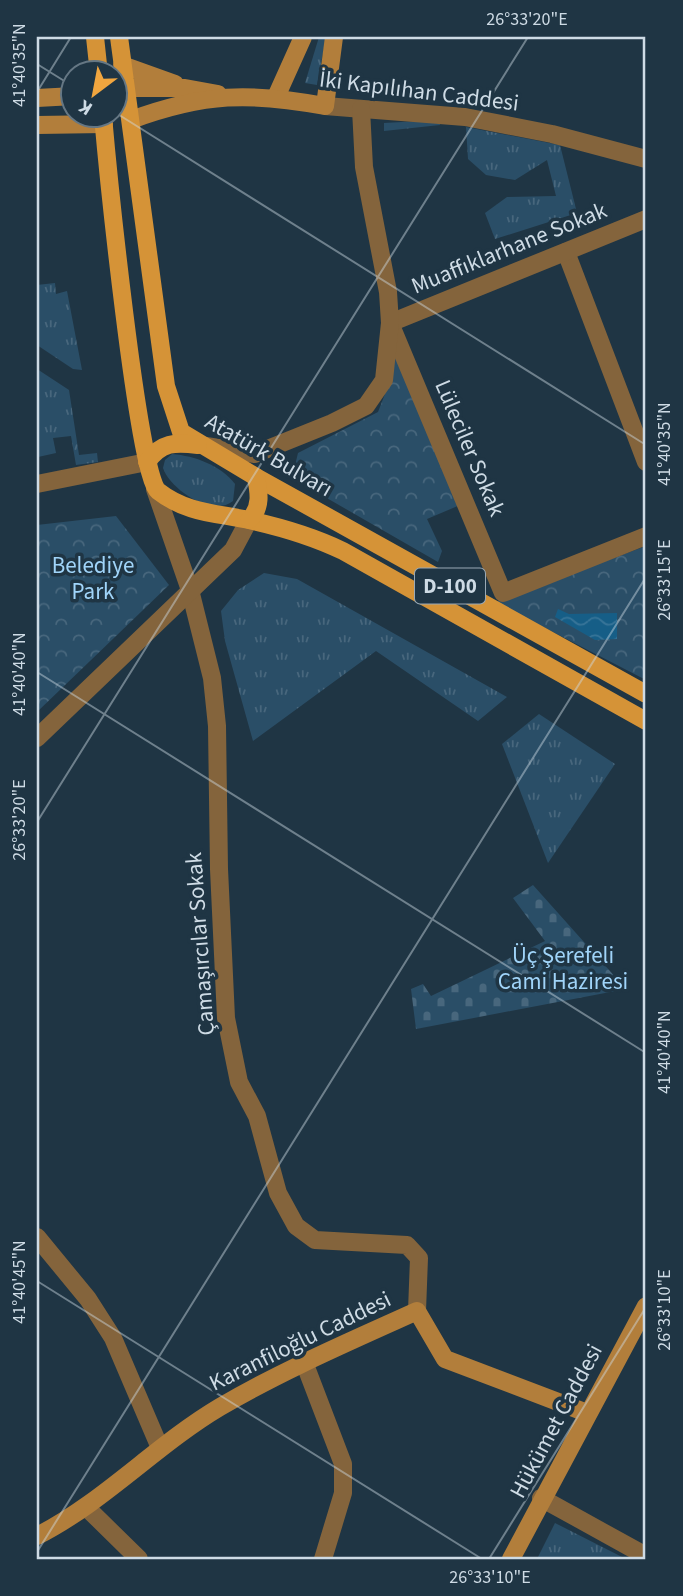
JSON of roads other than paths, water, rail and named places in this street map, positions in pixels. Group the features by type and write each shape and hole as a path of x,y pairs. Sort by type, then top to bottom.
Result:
{"main road":[{"path":"95,37 97,60"},
{"name":"Atatürk Bulvarı","path":"119,37 121,60"},
{"name":"Atatürk Bulvarı","path":"131,120 166,386 181,432 256,477 646,694"},
{"path":"105,130 119,272 147,462 155,489"},
{"path":"147,462 158,449 167,444 201,446"},
{"path":"249,520 255,515 259,500 256,477"},
{"name":"D-100","path":"155,489 193,511 249,520 314,537 646,720"}],"street":[{"path":"276,97 303,37"},
{"path":"325,106 334,37"},
{"path":"130,68 185,88"},
{"name":"İki Kapılıhan Caddesi","path":"130,89 185,88 225,95 276,97 325,106 465,117 552,134 646,159"},
{"name":"İki Kapılıhan Caddesi","path":"131,120 225,95"},
{"path":"37,98 60,97"},
{"name":"Muaffıklarhane Sokak","path":"201,446 255,454 332,423 366,406 383,380 390,323 388,292 364,167 361,109"},
{"path":"37,125 60,123"},
{"name":"Muaffıklarhane Sokak","path":"390,323 646,219"},
{"path":"566,252 646,462"},
{"name":"Lüleciler Sokak","path":"390,323 503,593 646,536"},
{"path":"37,484 147,462"},
{"name":"Çamaşırcılar Sokak","path":"155,489 190,590 207,655 217,726 219,869 226,1018 239,1083 257,1116 278,1193 296,1226 315,1240 407,1245 419,1258 417,1311"},
{"path":"37,738 233,550 249,520"},
{"path":"37,1237 88,1299 113,1338 160,1448"},
{"name":"Hükümet Caddesi","path":"511,1559 587,1413 640,1331 646,1306"},
{"name":"Karanfiloğlu Caddesi","path":"37,1536 86,1507 160,1448 220,1407 304,1362 417,1311 445,1359 587,1413"},
{"path":"304,1362 343,1464 343,1493 323,1559"},
{"path":"541,1498 646,1556"},
{"path":"86,1507 139,1559"}],"water":[{"path":"558,609 569,614 617,613 617,639 595,640 555,617"}],"park label":[{"name":"Belediye Park","path":"93,578"},
{"name":"Üç Şerefeli Cami Haziresi","path":"563,968"}]}
